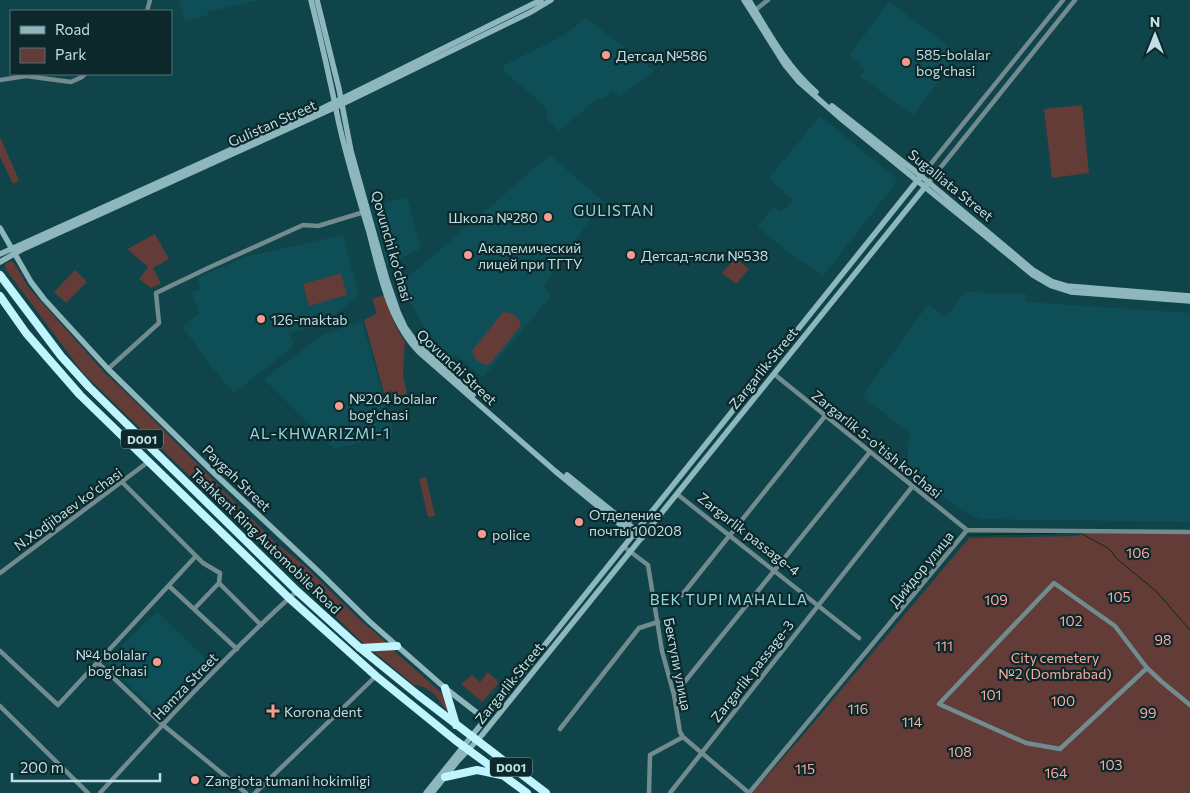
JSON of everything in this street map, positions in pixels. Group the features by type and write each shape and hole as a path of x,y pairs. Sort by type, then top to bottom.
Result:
{"highway":[{"name":"Tashkent Ring Automobile Road","path":"0,274 61,356 96,394 297,591 360,648 456,725 546,793"},
{"name":"Tashkent Ring Automobile Road","path":"0,296 26,333 80,394 289,598 376,676 466,748 527,793"},
{"path":"52,364 61,356"},
{"path":"360,648 397,646"},
{"path":"445,688 456,725"},
{"path":"445,777 477,770 504,775"}],"main road":[{"name":"Qovunchi ko'chasi","path":"311,0 352,151 365,212 402,320 414,340 474,396 642,538"},
{"name":"Qovunchi ko'chasi","path":"316,0 338,103"},
{"name":"Gulistan Street","path":"338,103 542,0"},
{"name":"Gulistan Street","path":"0,254 13,251 338,103 531,12 551,0"},
{"name":"Sugalliata Street","path":"744,0 788,63 807,84 841,114 1033,270 1053,282 1082,288 1190,296"},
{"name":"Sugalliata Street","path":"749,0 753,11"},
{"name":"Zargarlik Street","path":"474,739 485,719 919,178"},
{"name":"Sugalliata Street","path":"927,184 1019,265 1052,286 1071,292 1190,301"},
{"name":"Zargarlik Street","path":"466,748 678,494 927,184"},
{"name":"Qovunchi Street","path":"365,212 382,281 400,329 411,344 509,431 635,533"},
{"name":"Paygah Street","path":"0,228 44,299 108,369 261,519 397,646 445,688 485,719"},
{"name":"Gulistan Street","path":"0,262 13,251"},
{"path":"798,329 803,338"},
{"path":"794,335 803,338"},
{"path":"767,368 774,374"},
{"name":"Zargarlik passage-4","path":"671,488 678,494"},
{"path":"624,521 649,516"},
{"path":"432,793 466,748"},
{"path":"426,793 466,748"},
{"path":"518,786 523,793"}],"street":[{"path":"753,11 768,0"},
{"name":"Zargarlik Street","path":"919,178 1063,0"},
{"name":"Zargarlik Street","path":"927,184 1074,0"},
{"path":"1022,51 1028,58"},
{"path":"0,80 26,76 71,82 83,75"},
{"path":"960,128 968,134"},
{"path":"108,369 159,323 156,293 303,226 318,226 365,212"},
{"name":"Zargarlik 5-o'tish ko'chasi","path":"774,374 967,530"},
{"path":"682,595 825,416"},
{"path":"674,695 776,571 870,452"},
{"name":"N.Xodjibaev ko'chasi","path":"0,573 123,483 148,462"},
{"path":"123,483 203,563 220,573 219,583 194,609"},
{"name":"Zargarlik passage-3","path":"670,793 912,487"},
{"name":"Zargarlik passage-4","path":"678,494 859,638"},
{"name":"Дийдор улица","path":"749,793 967,530 1190,532"},
{"name":"Бектупи улица","path":"624,547 648,565 662,651 674,695 680,732 683,737"},
{"path":"0,651 58,705 196,556"},
{"path":"219,583 260,625"},
{"path":"1148,668 1060,749 1026,743 939,704 1054,583 1115,626 1148,668 1190,705"},
{"path":"169,586 237,649"},
{"name":"Hamza Street","path":"100,793 260,625 297,591"},
{"path":"560,729 639,628 658,622"},
{"path":"97,662 163,725 246,793"},
{"path":"254,793 376,676"},
{"path":"0,706 88,793"},
{"path":"649,793 650,755 683,737 749,793"}],"shaded area":[{"path":"179,0 258,0 207,12 208,15 185,21"},
{"name":"585-bolalar bog'chasi","path":"889,2 960,55 913,115 860,76 865,69 849,55"},
{"path":"586,18 654,71 619,97 612,91 602,99 600,97 558,131 547,118 546,107 502,70 505,65 564,35"},
{"path":"820,116 898,180 823,276 806,263 804,264 757,227 774,207 781,212 793,200 769,178"},
{"path":"550,155 603,201 543,287 551,296 483,378 456,355 451,359 435,345 400,284"},
{"path":"407,197 421,248 387,266 372,207"},
{"name":"126-maktab","path":"343,235 359,296 321,325 290,333 294,346 234,393 209,364 183,327 199,313 192,293 201,288 197,278 245,257"},
{"path":"965,292 1026,294 1026,302 1190,313 1190,522 981,519 962,511 907,467 909,433 862,396 928,304 946,317"},
{"name":"№204 bolalar bog'chasi","path":"362,321 394,434 334,449 264,379 324,334"},
{"name":"№4 bolalar bog'chasi","path":"157,612 209,662 157,712 105,662"}],"green space":[{"path":"1082,105 1089,173 1052,178 1044,109"},
{"path":"0,137 19,180 13,184 0,157"},
{"path":"155,234 169,259 153,268 161,284 151,288 139,279 148,267 127,249"},
{"path":"735,258 749,269 736,284 722,273"},
{"path":"11,261 29,288 105,373 274,541 307,568 386,644 366,645 362,642 83,373 7,271 6,263"},
{"path":"75,270 87,282 66,303 54,292"},
{"path":"341,273 347,295 309,306 303,284"},
{"path":"384,295 396,327 405,342 403,374 407,394 395,397 392,391 384,393 364,320 377,313 372,299"},
{"path":"503,312 515,315 521,326 489,365 483,364 476,359 472,351"},
{"path":"426,477 435,516 428,517 419,479"},
{"name":"City cemetery №2 (Dombrabad)","path":"1085,533 1190,534 1190,793 752,793 969,538 1077,536"},
{"path":"392,649 445,696 448,712 431,691 414,685 373,651"},
{"path":"488,672 499,683 482,702 461,684 472,675 480,682"}],"waterway":[{"path":"969,535 1080,533 1112,552 1116,558 1156,591 1190,630"}],"place":[{"name":"Детсад №586","path":"606,55"},
{"name":"585-bolalar bog'chasi","path":"906,62"},
{"name":"Школа №280","path":"548,217"},
{"name":"Академический лицей при ТГТУ","path":"468,255"},
{"name":"Детсад-ясли №538","path":"631,255"},
{"name":"126-maktab","path":"261,319"},
{"name":"№204 bolalar bog'chasi","path":"339,406"},
{"name":"Отделение почты 100208","path":"579,522"},
{"name":"police","path":"482,534"},
{"name":"№4 bolalar bog'chasi","path":"157,662"},
{"name":"Korona dent","path":"273,711"},
{"name":"Zangiota tumani hokimligi","path":"195,780"}],"district":[{"name":"GULISTAN","path":"614,210"},
{"name":"AL-KHWARIZMI-1","path":"320,433"},
{"name":"BEK TUPI MAHALLA","path":"729,599"}],"park label":[{"name":"106","path":"1138,552"},
{"name":"105","path":"1119,596"},
{"name":"109","path":"996,599"},
{"name":"102","path":"1071,620"},
{"name":"98","path":"1163,639"},
{"name":"111","path":"944,645"},
{"name":"101","path":"991,694"},
{"name":"100","path":"1063,700"},
{"name":"116","path":"858,708"},
{"name":"99","path":"1148,712"},
{"name":"114","path":"912,721"},
{"name":"108","path":"960,751"},
{"name":"103","path":"1111,764"},
{"name":"115","path":"805,768"},
{"name":"164","path":"1056,772"}]}
